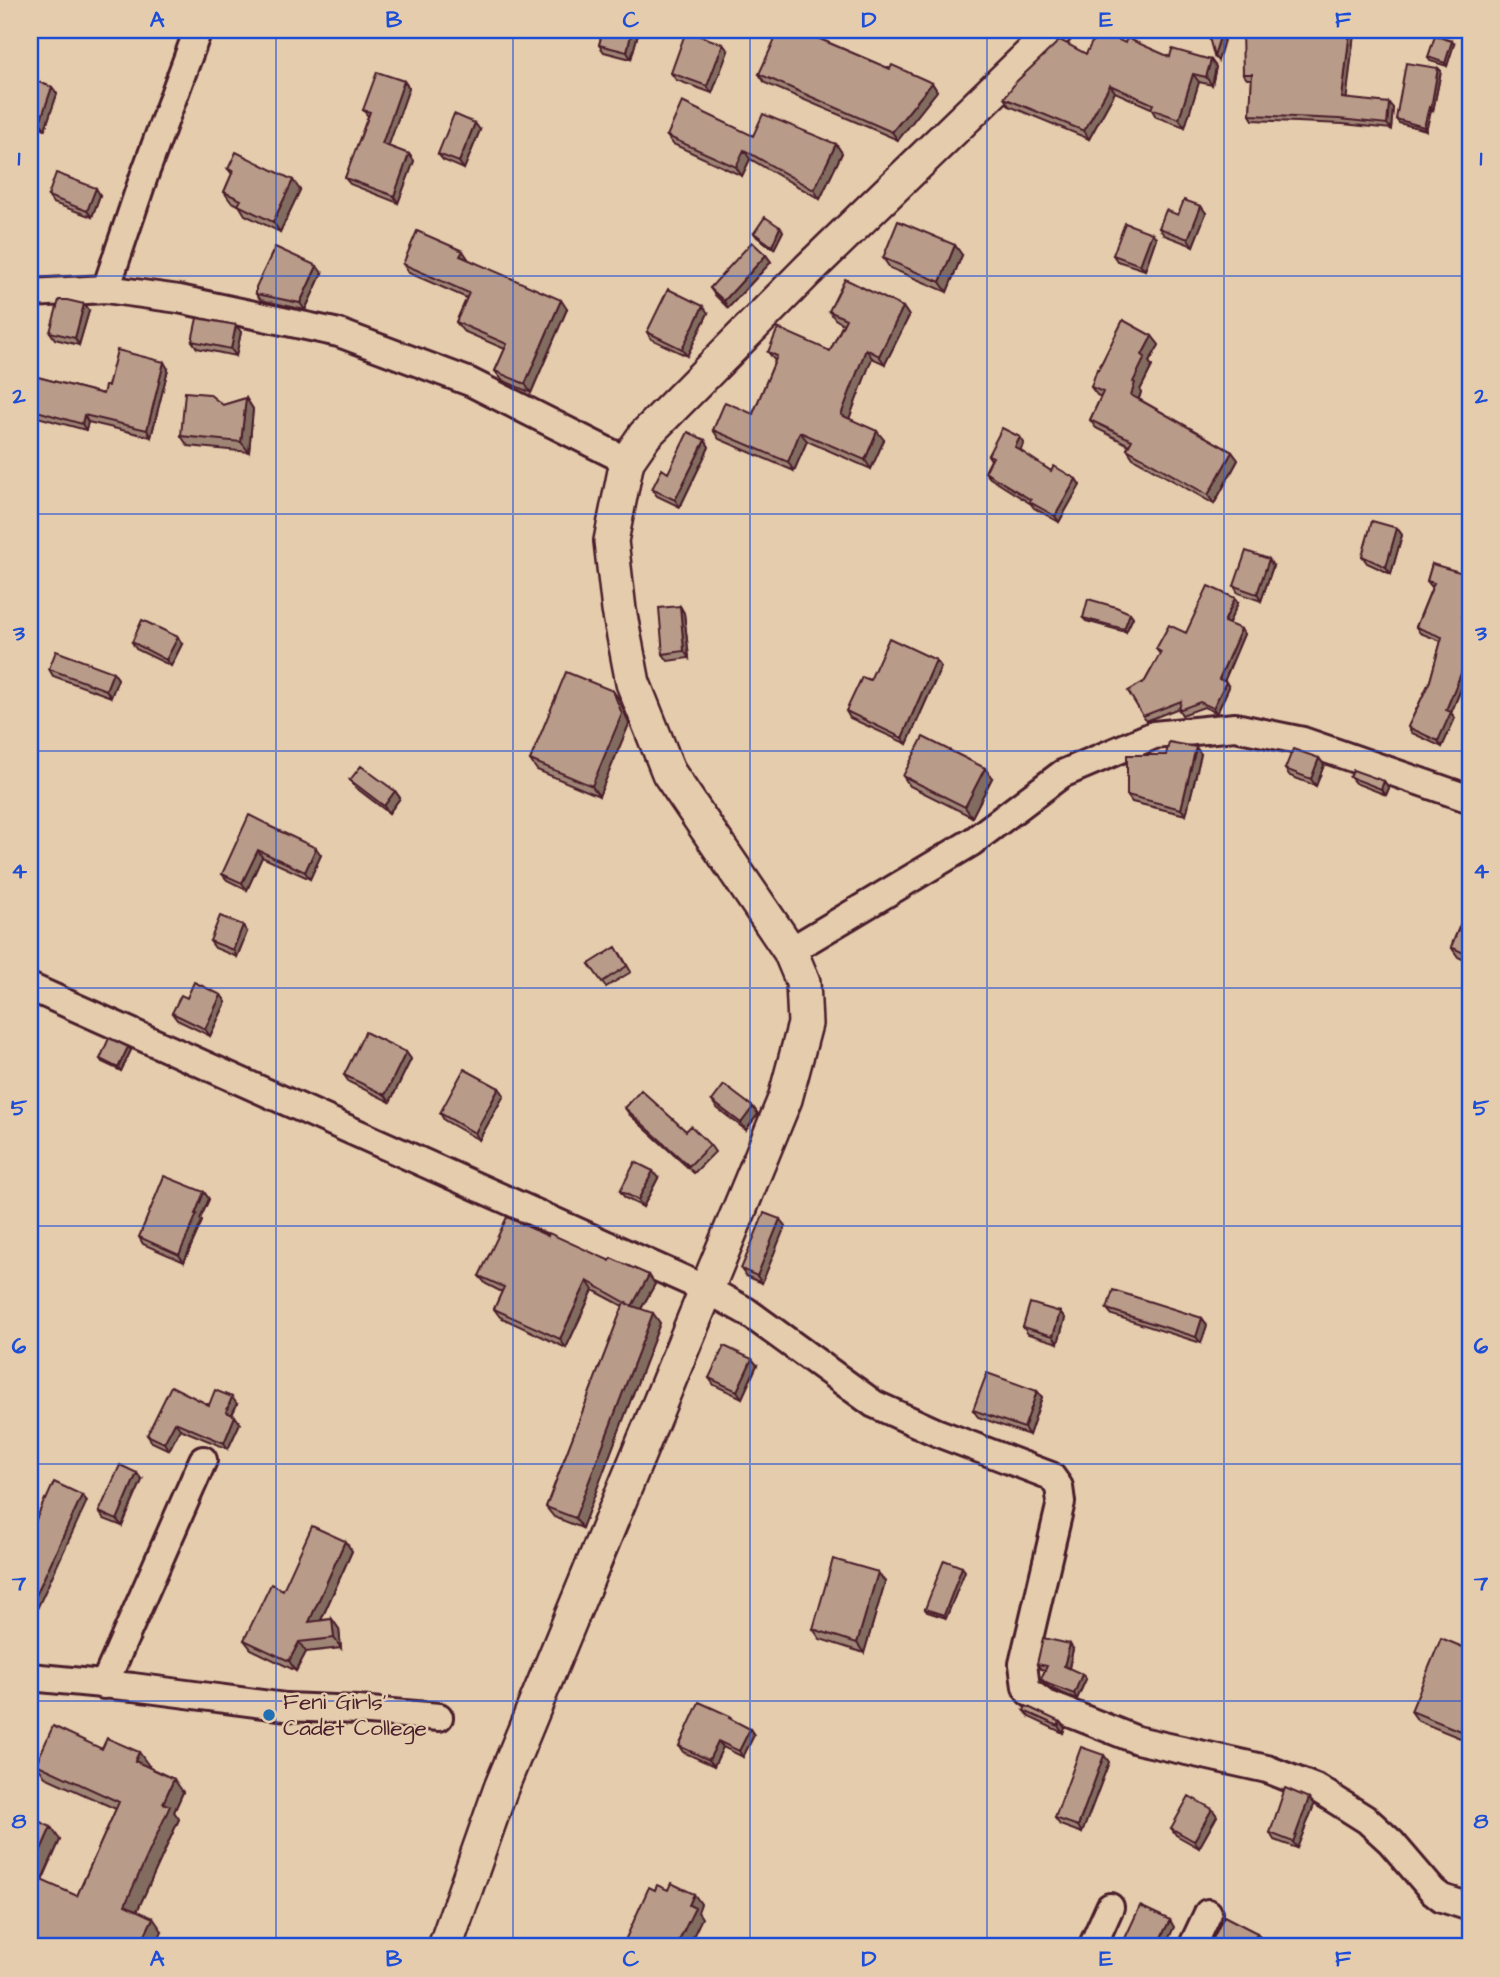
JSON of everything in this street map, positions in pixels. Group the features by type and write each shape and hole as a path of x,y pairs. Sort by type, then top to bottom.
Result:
{"main road":[{"path":"445,1947 501,1788 785,1099 804,1024 803,982 790,951 670,773 634,683 619,610 611,541 626,461 645,435 808,270 1056,30"}],"street":[{"path":"106,289 198,30"},
{"path":"30,293 106,289 179,299 339,334 470,382 626,461"},
{"path":"790,951 972,842 1062,774 1154,735 1234,727 1303,741 1470,800"},
{"path":"30,987 708,1290 746,1311 874,1404 937,1433 1051,1476 1059,1487 1061,1502 1023,1664 1029,1692 1044,1703 1137,1740 1267,1769 1318,1788 1367,1820 1391,1842 1433,1891 1442,1898 1470,1907"},
{"path":"104,1685 203,1460"},
{"path":"30,1677 286,1707 439,1717"},
{"path":"1092,1947 1110,1907"},
{"path":"1192,1947 1208,1913"}],"building":[{"path":"603,30 632,30 627,52 599,45"},
{"path":"779,30 801,30 890,69 892,65 932,83 892,132 759,74"},
{"path":"1098,30 1125,43 1127,38 1170,57 1172,49 1211,60 1206,77 1193,74 1179,119 1151,109 1153,104 1110,85 1084,131 1004,98 1017,81 1060,40 1086,54"},
{"path":"1207,30 1222,30 1214,56"},
{"path":"1242,30 1350,30 1342,98 1389,103 1387,124 1250,115 1252,74 1243,74"},
{"path":"686,31 723,44 707,86 671,73"},
{"path":"1435,36 1452,41 1445,63 1428,57"},
{"path":"1406,63 1438,68 1431,108 1429,107 1424,127 1396,119"},
{"path":"377,72 404,81 382,144 409,154 394,196 345,178 370,112 363,110"},
{"path":"30,79 52,87 40,122 30,118"},
{"path":"682,102 753,136 763,114 836,144 814,190 744,150 736,167 667,136"},
{"path":"454,114 475,123 459,162 438,154"},
{"path":"236,152 293,180 273,222 238,205 241,200 224,192 233,171 228,169"},
{"path":"56,173 96,188 87,211 48,196"},
{"path":"1184,200 1201,206 1188,239 1159,228 1166,210 1178,215"},
{"path":"765,217 780,227 772,246 754,233"},
{"path":"898,221 955,245 940,282 883,258"},
{"path":"1125,223 1152,233 1140,265 1113,255"},
{"path":"417,231 463,251 460,256 561,300 525,384 495,371 507,344 456,322 469,293 403,264"},
{"path":"752,242 766,255 724,301 710,288"},
{"path":"275,247 317,266 300,303 256,294 256,287"},
{"path":"845,279 903,307 879,356 866,349 841,415 877,431 865,460 800,432 788,462 713,430 725,402 753,414 777,356 768,352 778,328 830,351 846,319 829,311"},
{"path":"668,289 703,306 682,349 647,332"},
{"path":"59,300 84,304 75,338 50,332"},
{"path":"197,318 236,325 231,349 192,341"},
{"path":"1123,320 1152,336 1142,355 1145,357 1133,382 1135,383 1131,395 1232,452 1208,495 1127,449 1132,440 1090,420 1103,392 1091,387 1097,369"},
{"path":"117,350 164,362 147,430 84,415 82,424 30,409 30,375 103,394 105,386 108,386"},
{"path":"185,392 209,394 223,405 246,398 241,442 181,436"},
{"path":"1002,428 1020,437 1015,447 1051,471 1054,466 1076,479 1055,516 985,472 993,457 988,455"},
{"path":"688,432 705,440 675,500 652,489 662,469 668,473"},
{"path":"1372,521 1397,528 1386,567 1362,556"},
{"path":"1470,550 1470,566 1465,564"},
{"path":"1246,551 1269,559 1257,594 1234,586"},
{"path":"1432,564 1470,575 1470,588 1462,616 1470,618 1470,673 1462,671 1446,710 1451,712 1438,741 1408,727 1430,681 1442,637 1416,627 1434,583 1427,581"},
{"path":"1208,586 1235,598 1224,622 1241,629 1219,679 1226,682 1213,708 1200,702 1179,710 1181,701 1143,716 1128,691 1145,681 1161,652 1156,649 1169,625 1186,633"},
{"path":"1088,599 1130,613 1124,629 1083,618"},
{"path":"680,606 684,651 663,654 659,608"},
{"path":"142,620 178,637 166,660 132,642"},
{"path":"889,638 936,660 902,738 846,711 862,677 870,680"},
{"path":"56,651 113,672 106,690 49,669"},
{"path":"566,672 613,691 622,714 592,786 530,760"},
{"path":"923,737 985,768 965,807 903,776"},
{"path":"1169,742 1196,747 1181,809 1127,795 1127,755 1166,755"},
{"path":"1293,749 1319,758 1311,779 1285,769"},
{"path":"361,766 395,791 384,806 350,780"},
{"path":"1353,770 1384,781 1381,789 1350,777"},
{"path":"249,815 316,848 305,872 258,850 242,883 222,874"},
{"path":"1470,901 1470,956 1451,947"},
{"path":"220,916 243,925 233,950 210,941"},
{"path":"616,947 627,966 602,982 589,964"},
{"path":"194,982 221,995 205,1029 172,1013 181,995 187,998"},
{"path":"365,1032 406,1052 385,1095 344,1075"},
{"path":"109,1038 128,1047 118,1068 100,1059"},
{"path":"464,1069 499,1088 475,1133 440,1113"},
{"path":"724,1085 753,1107 741,1123 712,1101"},
{"path":"641,1090 686,1131 691,1126 710,1145 689,1166 625,1108"},
{"path":"635,1162 653,1171 638,1200 620,1191"},
{"path":"164,1176 204,1192 179,1255 139,1237"},
{"path":"764,1213 780,1219 757,1276 741,1269"},
{"path":"507,1217 649,1275 632,1306 587,1281 560,1339 494,1309 504,1287 479,1276"},
{"path":"1113,1290 1202,1318 1196,1337 1107,1309"},
{"path":"624,1303 653,1313 575,1518 546,1507"},
{"path":"1030,1303 1060,1312 1053,1336 1023,1327"},
{"path":"724,1346 752,1359 737,1391 709,1378"},
{"path":"987,1373 1037,1391 1024,1428 973,1410"},
{"path":"171,1386 209,1405 215,1390 232,1397 226,1412 235,1416 224,1443 175,1422 164,1443 147,1435"},
{"path":"120,1465 137,1473 117,1520 99,1512"},
{"path":"54,1482 82,1495 30,1608 30,1533"},
{"path":"312,1526 345,1541 309,1622 332,1619 334,1638 299,1642 289,1661 244,1640 271,1584 283,1590"},
{"path":"833,1559 878,1572 857,1643 813,1629"},
{"path":"944,1560 962,1567 944,1615 925,1609"},
{"path":"1043,1638 1070,1644 1064,1666 1082,1674 1074,1694 1041,1679 1047,1666 1037,1664"},
{"path":"1441,1638 1470,1650 1470,1735 1411,1711"},
{"path":"699,1702 730,1716 729,1718 750,1729 739,1751 718,1741 709,1760 679,1746"},
{"path":"1026,1706 1060,1722 1058,1726 1024,1711"},
{"path":"53,1726 102,1749 107,1738 139,1752 135,1761 174,1779 163,1803 170,1806 125,1905 153,1918 139,1947 30,1947 30,1875 77,1896 119,1802 36,1764"},
{"path":"1081,1747 1104,1755 1078,1826 1055,1818"},
{"path":"1285,1788 1309,1798 1293,1842 1270,1833"},
{"path":"1189,1796 1212,1809 1194,1841 1171,1828"},
{"path":"30,1817 51,1827 30,1874"},
{"path":"671,1883 694,1894 689,1905 695,1908 676,1947 622,1947 649,1887 655,1890 657,1885 668,1890"},
{"path":"1140,1906 1170,1920 1156,1947 1121,1947"},
{"path":"1224,1916 1257,1933 1249,1947 1209,1947"}],"place":[{"name":"Feni Girls' Cadet College","path":"269,1715"}]}
